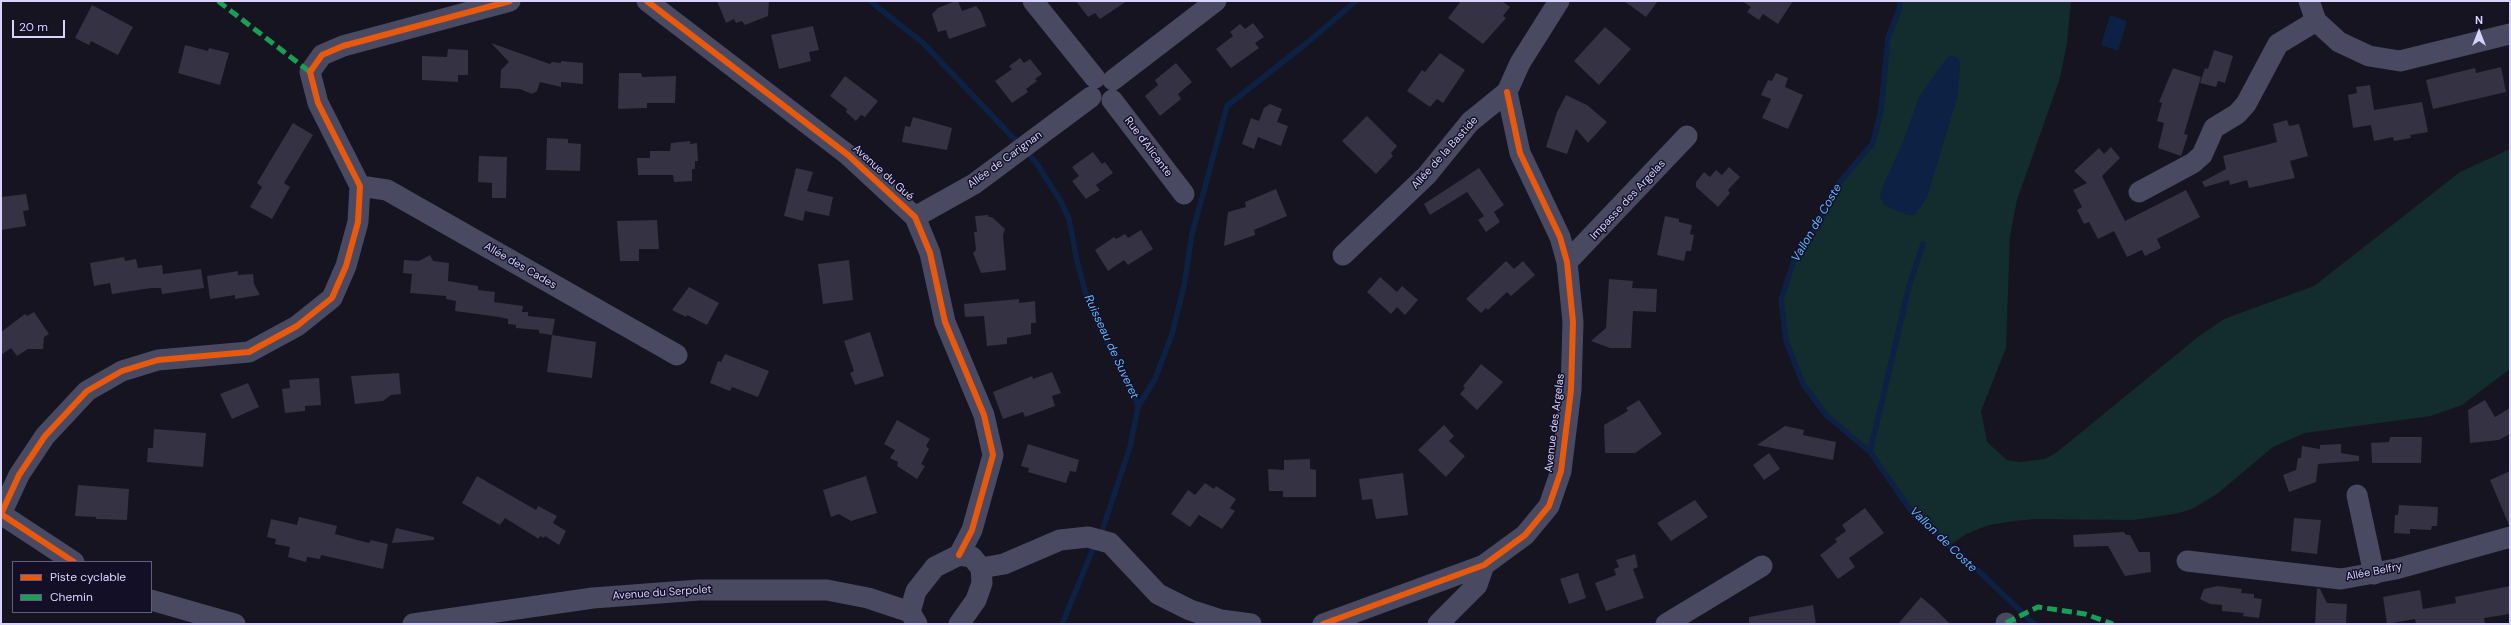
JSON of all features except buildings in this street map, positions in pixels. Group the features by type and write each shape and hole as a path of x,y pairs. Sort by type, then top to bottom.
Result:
{"street":[{"path":"72,561 1,514 19,475 45,436 87,390 122,371 158,360 249,352 297,326 332,298 346,266 358,222 360,186 318,103 310,72 322,55 343,46 510,1"},
{"name":"Avenue du Gué","path":"647,1 848,155 894,195 915,217 930,253 945,322 984,415 993,455 972,530 958,555"},
{"path":"1033,1 1100,85"},
{"name":"Allée de Carignan","path":"915,217 941,204 985,177 1100,85 1216,1"},
{"name":"Allée de la Bastide","path":"1343,255 1427,175 1470,122 1507,92 1520,63 1559,1"},
{"path":"2309,1 2316,21 2339,42 2369,56 2400,61 2510,34"},
{"path":"2139,192 2202,155 2214,128 2237,114 2246,104 2278,44 2316,21"},
{"name":"Rue d'Alicante","path":"1100,85 1103,103 1112,100 1184,194"},
{"name":"Avenue des Argelas","path":"1323,624 1484,565 1525,535 1549,506 1561,472 1571,390 1573,322 1568,262 1560,236 1520,153 1507,92"},
{"name":"Impasse des Argelas","path":"1568,262 1687,136"},
{"name":"Allée des Cades","path":"360,186 387,190 678,355"},
{"path":"2357,495 2374,574"},
{"path":"980,568 1004,564 1060,540 1088,537 1110,543 1158,594 1190,610 1221,622 1251,624"},
{"name":"Allée Belfry","path":"2187,561 2341,579 2374,574 2510,538"},
{"path":"914,618 916,591 935,567 958,555 972,557 980,568 982,583 976,600 959,624"},
{"path":"1438,624 1477,585 1484,565"},
{"path":"1666,624 1762,566"},
{"name":"Avenue du Serpolet","path":"413,624 593,598 699,590 827,590 868,598 914,618"},
{"path":"152,600 235,624"}],"green space":[{"path":"1900,1 2071,1 2067,43 2060,78 2017,200 2010,236 2006,348 1981,411 1987,442 2007,460 2020,462 2045,459 2057,452 2198,337 2224,319 2314,286 2460,172 2510,149 2510,369 2462,405 2431,416 2305,433 2273,447 2217,494 2192,509 2175,514 2133,520 2036,519 2014,521 1989,525 1966,534 1949,546 1914,515 1870,452 1826,415 1812,398 1793,364 1782,317 1781,300 1794,260 1821,220 1838,184 1873,143 1881,110 1888,37 1899,10"}],"water":[{"path":"2110,15 2127,21 2118,51 2101,45"},
{"path":"1953,56 1958,58 1960,63 1958,95 1927,197 1915,215 1908,215 1884,205 1880,197 1881,190 1903,142 1919,97 1948,57"}],"waterway":[{"name":"Ruisseau de Suveret","path":"870,1 923,43 1020,145"},
{"path":"1138,407 1155,379 1172,334 1184,286 1192,234 1227,106 1308,42 1356,1"},
{"name":"Vallon de Coste","path":"1900,1 1899,10 1888,37 1881,110 1873,143 1838,184 1821,220 1794,260 1781,300 1786,341 1803,384 1826,415 1870,452 1914,515 1983,575 2034,624"},
{"name":"Ruisseau de Suveret","path":"1026,151 1037,164 1060,200 1069,219 1077,261 1088,302 1111,351 1134,393 1138,407 1130,447 1103,528"},
{"path":"1870,452 1909,286 1923,244"},
{"name":"Ruisseau de Suveret","path":"1062,624 1093,549"}],"marked path":[{"path":"218,1 310,72"},
{"path":"2006,623 2038,607 2085,614 2113,624"}],"cycle path":[{"path":"72,561 1,514 19,475 45,436 87,391 122,371 158,360 249,352 297,326 332,298 346,266 358,222 360,186 318,103 310,72 322,55 343,46 510,1"},
{"path":"647,1 848,155 915,217 930,253 945,322 984,415 993,455 972,530 959,555"},
{"path":"1323,624 1484,565 1525,535 1549,506 1561,471 1571,390 1573,322 1567,262 1560,237 1520,153 1507,92"}]}
